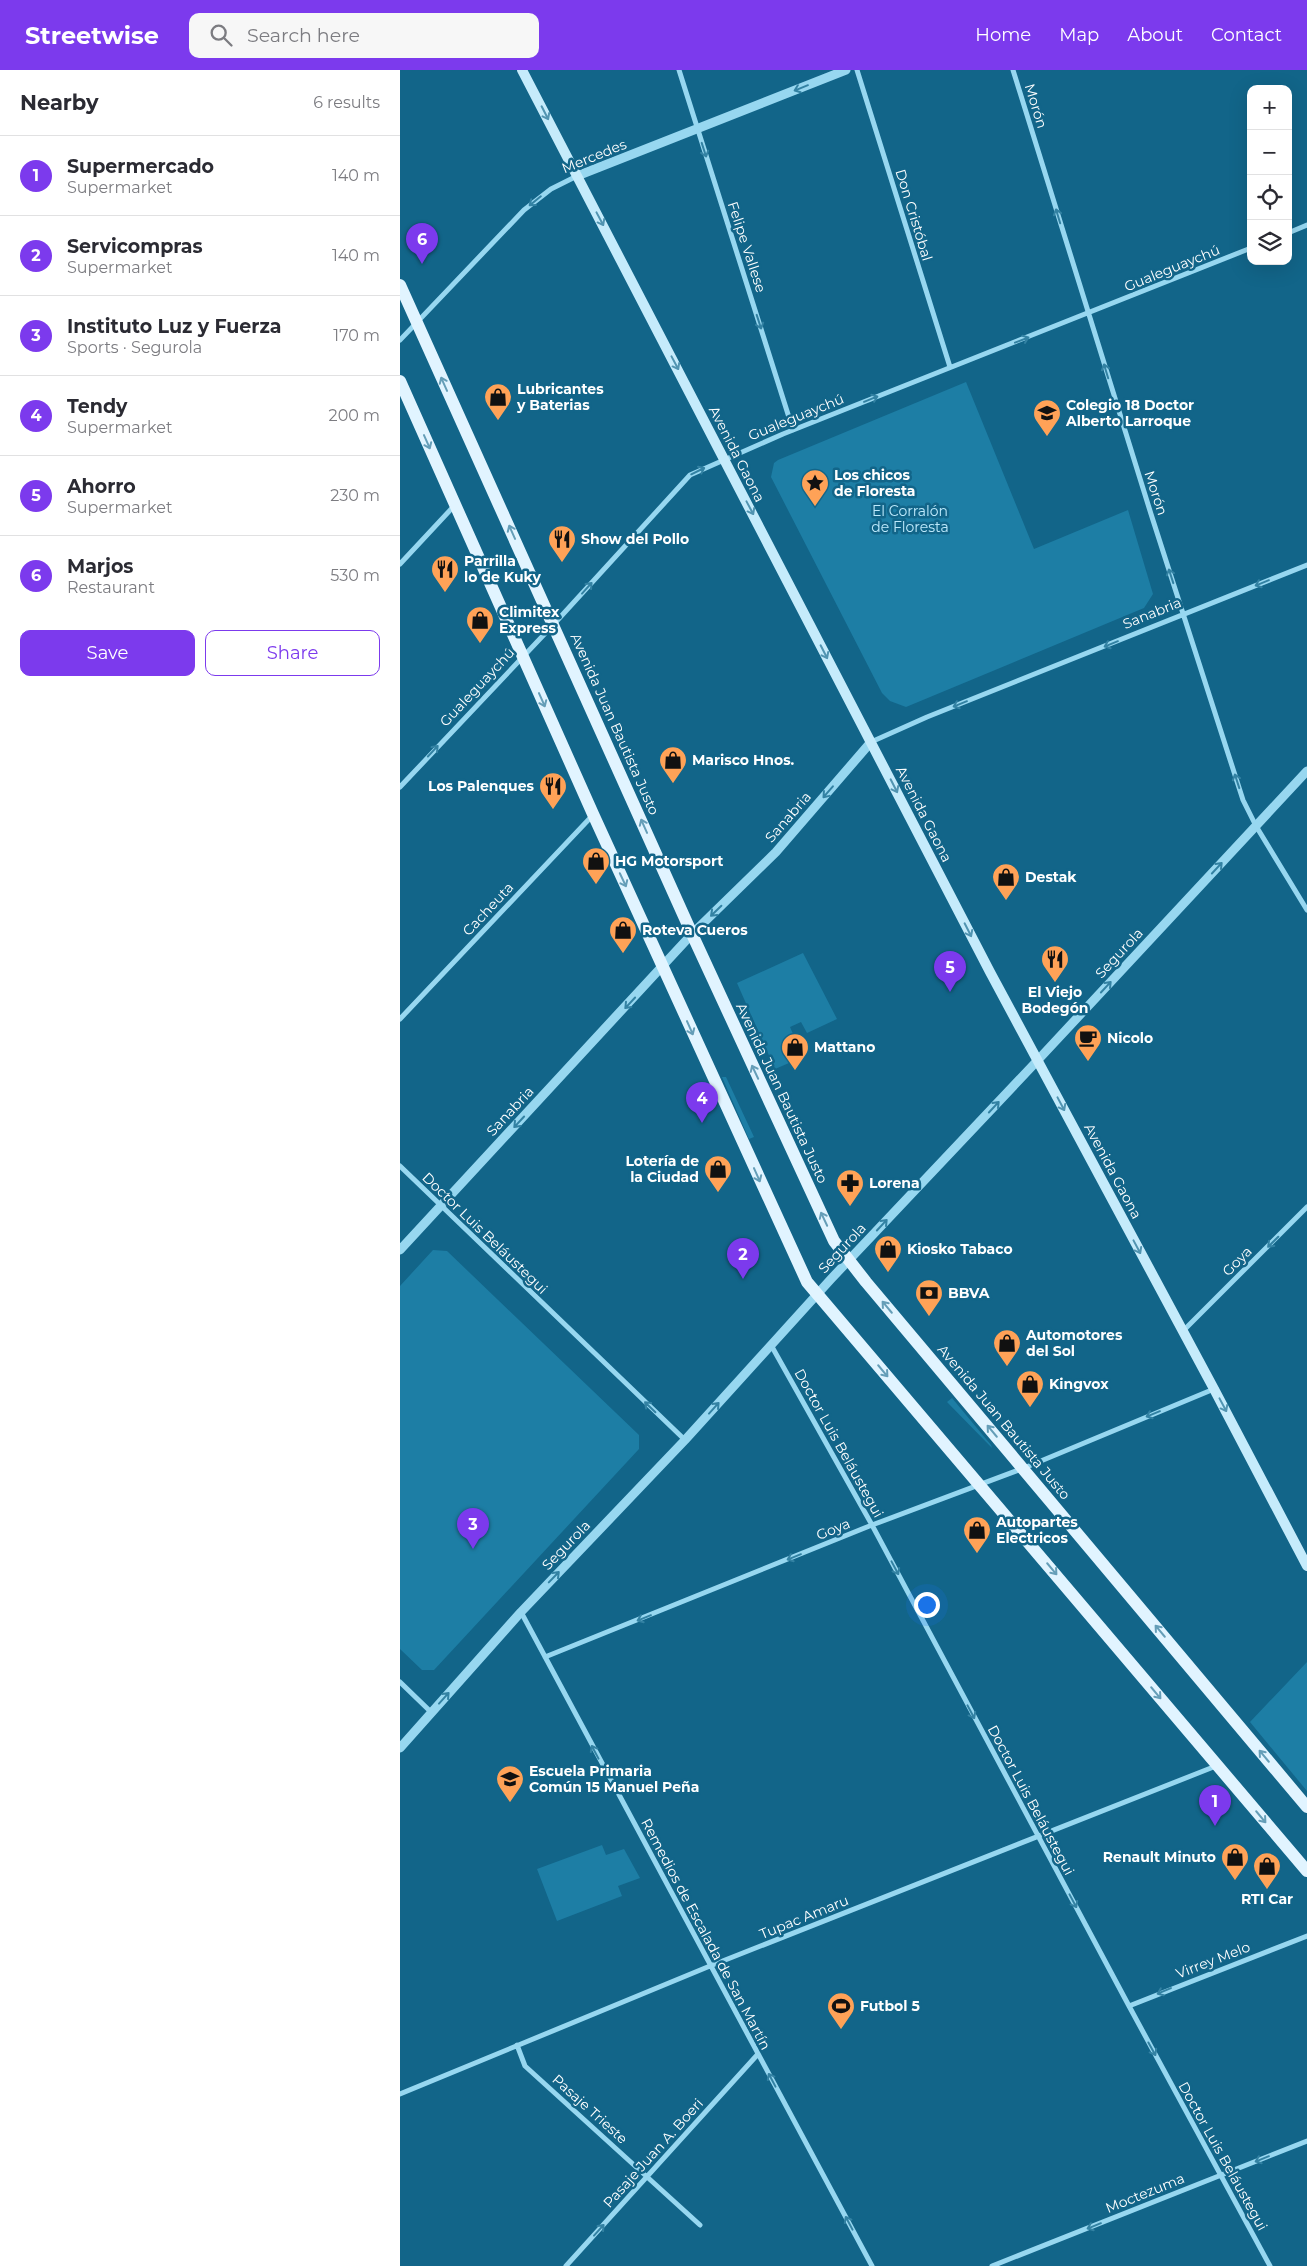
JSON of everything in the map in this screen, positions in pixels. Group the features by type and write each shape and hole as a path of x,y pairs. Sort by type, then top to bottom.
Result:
{"main road":[{"name":"Avenida Gaona","path":"522,70 1038,1061 1307,1566"},
{"name":"Avenida Juan Bautista Justo","path":"400,285 692,934 834,1241 1307,1806"},
{"path":"400,382 593,814 802,1273 817,1295 980,1484 1307,1871"}],"street":[{"name":"Felipe Vallese","path":"679,70 793,430"},
{"name":"Mercedes","path":"400,340 524,210 552,189 577,176 846,70"},
{"name":"Don Cristóbal","path":"856,70 950,368"},
{"name":"Morón","path":"1013,70 1088,314 1243,800 1256,826 1307,910"},
{"path":"1292,231 1307,225"},
{"name":"Gualeguaychú","path":"400,787 554,624 690,474 793,430 1247,250"},
{"path":"400,564 456,504"},
{"name":"Sanabria","path":"400,1250 692,934 776,852 871,742 927,716 1307,565"},
{"name":"Segurola","path":"400,1748 521,1612 685,1440 849,1260 1038,1061 1307,770"},
{"name":"Cacheuta","path":"400,1019 593,814"},
{"name":"Doctor Luis Beláustegui","path":"400,1166 685,1440"},
{"name":"Goya","path":"1183,1331 1307,1207"},
{"name":"Doctor Luis Beláustegui","path":"771,1345 872,1525 1270,2266"},
{"name":"Goya","path":"545,1658 872,1525 1024,1468 1214,1389"},
{"name":"Remedios de Escalada de San Martín","path":"521,1612 872,2266"},
{"path":"400,1682 432,1713"},
{"name":"Tupac Amaru","path":"400,2094 710,1966 1217,1765"},
{"name":"Virrey Melo","path":"1129,2006 1307,1936"},
{"name":"Pasaje Trieste","path":"517,2045 525,2066 700,2225"},
{"name":"Pasaje Juan A. Boeri","path":"566,2266 758,2054"},
{"name":"Moctezuma","path":"992,2266 1307,2141"}],"green space":[{"name":"El Corralón de Floresta","path":"966,382 1034,549 1128,510 1153,594 1144,608 906,707 890,701 882,693 771,477 774,463 778,460"},
{"path":"803,953 837,1019 807,1033 801,1022 790,1027 803,1057 775,1069 737,983"},
{"path":"722,1077 726,1077 754,1137 749,1139"},
{"path":"433,1250 447,1251 639,1435 639,1449 434,1670 422,1670 400,1649 400,1286"},
{"path":"952,1398 991,1445 992,1448 947,1402"},
{"path":"1307,1662 1307,1791 1250,1722"},
{"path":"602,1845 606,1855 624,1849 640,1878 618,1886 622,1896 557,1921 537,1869"}],"place":[{"name":"Marjos","path":"422,264"},
{"name":"Lubricantes y Baterias","path":"498,421"},
{"name":"Colegio 18 Doctor Alberto Larroque","path":"1047,437"},
{"name":"Los chicos de Floresta","path":"815,507"},
{"name":"Show del Pollo","path":"562,563"},
{"name":"Parrilla lo de Kuky","path":"445,593"},
{"name":"Climitex Express","path":"480,644"},
{"name":"Marisco Hnos.","path":"673,784"},
{"name":"Los Palenques","path":"553,810"},
{"name":"HG Motorsport","path":"596,885"},
{"name":"Destak","path":"1006,901"},
{"name":"Roteva Cueros","path":"623,954"},
{"name":"El Viejo Bodegón","path":"1055,983"},
{"name":"Ahorro","path":"950,992"},
{"name":"Nicolo","path":"1088,1062"},
{"name":"Mattano","path":"795,1071"},
{"name":"Tendy","path":"702,1123"},
{"name":"Lotería de la Ciudad","path":"718,1193"},
{"name":"Lorena","path":"850,1207"},
{"name":"Kiosko Tabaco","path":"888,1273"},
{"name":"Servicompras","path":"743,1279"},
{"name":"BBVA","path":"929,1317"},
{"name":"Automotores del Sol","path":"1007,1367"},
{"name":"Kingvox","path":"1030,1408"},
{"name":"Instituto Luz y Fuerza","path":"473,1549"},
{"name":"Autopartes Electricos","path":"977,1554"},
{"name":"Escuela Primaria Común 15 Manuel Peña","path":"510,1803"},
{"name":"Supermercado","path":"1215,1826"},
{"name":"Renault Minuto","path":"1235,1881"},
{"name":"RTI Car","path":"1267,1890"},
{"name":"Futbol 5","path":"841,2030"}]}
